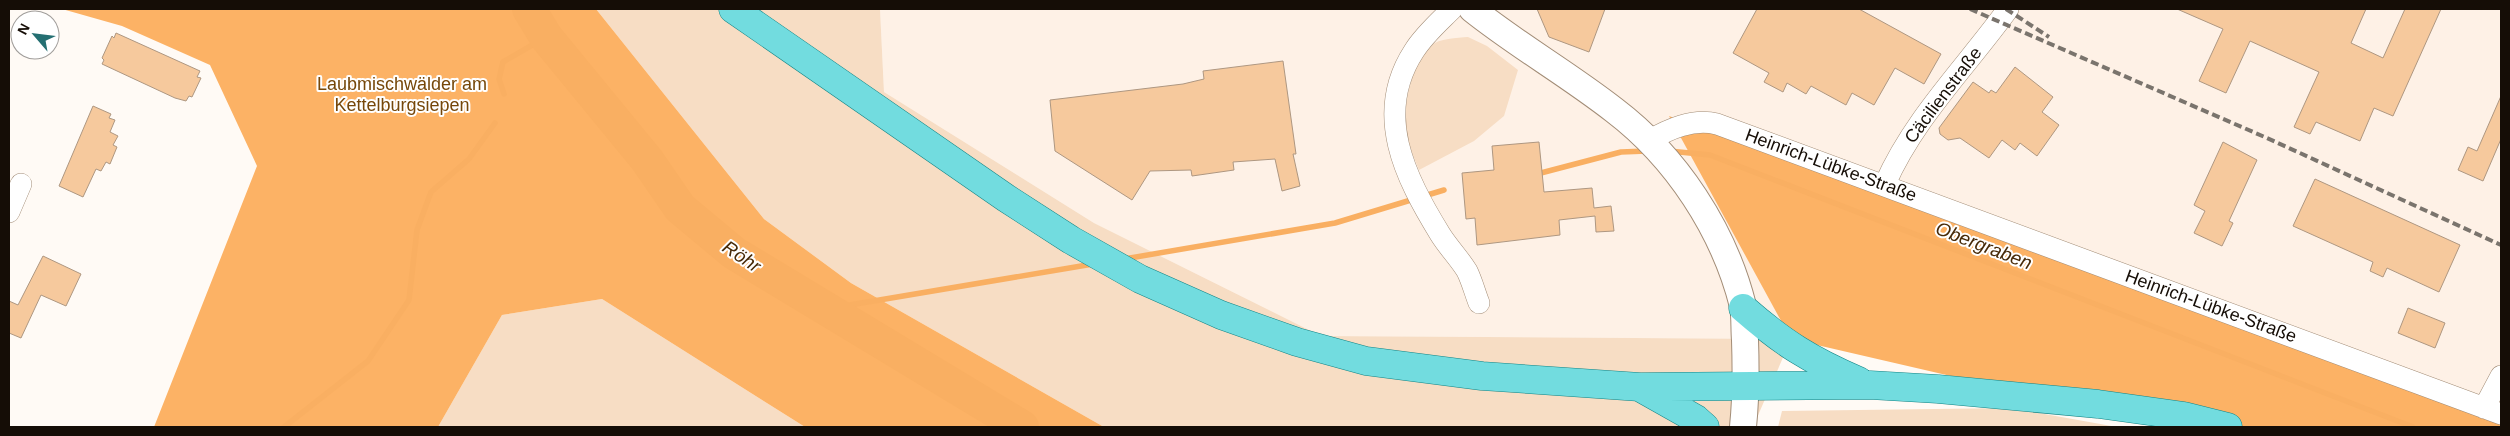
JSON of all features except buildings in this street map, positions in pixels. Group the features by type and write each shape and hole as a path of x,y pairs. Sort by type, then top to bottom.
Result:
{"main road":[{"path":"734,9 1006,198 1071,240 1140,279 1221,315 1297,342 1366,361 1482,376 1640,387 1870,385 2056,398 2184,416 2228,427"},
{"path":"1743,308 1775,336 1807,357 1870,385"},
{"path":"1640,387 1696,419 1706,427"}],"street":[{"path":"1452,9 1415,50 1403,70 1396,91 1394,118 1397,142 1418,197 1444,241 1467,272 1479,303"},
{"path":"1472,9 1501,32 1614,110 1648,140 1699,203 1732,272 1743,308 1746,386 1743,427"},
{"name":"Cäcilienstraße","path":"1885,184 1902,149 1934,102 2008,9"},
{"name":"Heinrich-Lübke-Straße","path":"1648,140 1668,130 1699,122 1709,122 1885,184 2493,411"},
{"path":"9,212 21,184"},
{"path":"2493,411 2501,376"}],"shaded area":[{"path":"596,9 880,9 884,92 1094,223 1321,336 1791,339 1753,427 1104,427 851,283 764,219"},
{"path":"880,9 2501,9 2501,378 2489,400 1670,116 1791,339 1321,336 1094,223 884,92"},
{"path":"1468,37 1487,46 1518,70 1504,116 1474,141 1419,170 1409,145 1405,126 1409,88 1413,76 1424,54 1434,43 1448,39"},
{"path":"602,299 805,427 438,427 502,315"},
{"path":"2011,408 2117,427 1778,427 1782,411"}],"green space":[{"name":"Laubmischwälder am Kettelburgsiepen","path":"62,9 596,9 764,219 851,283 1104,427 805,427 602,299 502,315 438,427 154,427 257,166 210,65 122,26"},
{"path":"1669,116 2501,404 2501,427 2172,427 1791,339"}],"waterway":[{"name":"Röhr","path":"529,9 546,37 647,160 680,208 734,253 1022,427"},
{"path":"504,94 499,79 503,62 546,37"},
{"path":"284,427 368,361 409,300 417,230 431,192 469,159 495,123"},
{"name":"Obergraben","path":"1537,174 1621,152 1647,151"},
{"name":"Obergraben","path":"1669,151 1710,155 2413,427"},
{"path":"1124,259 1335,223 1444,190"},
{"path":"826,309 1093,264"}],"railway":[{"path":"1970,9 2267,138 2501,245"},
{"path":"2006,9 2049,37"}]}
